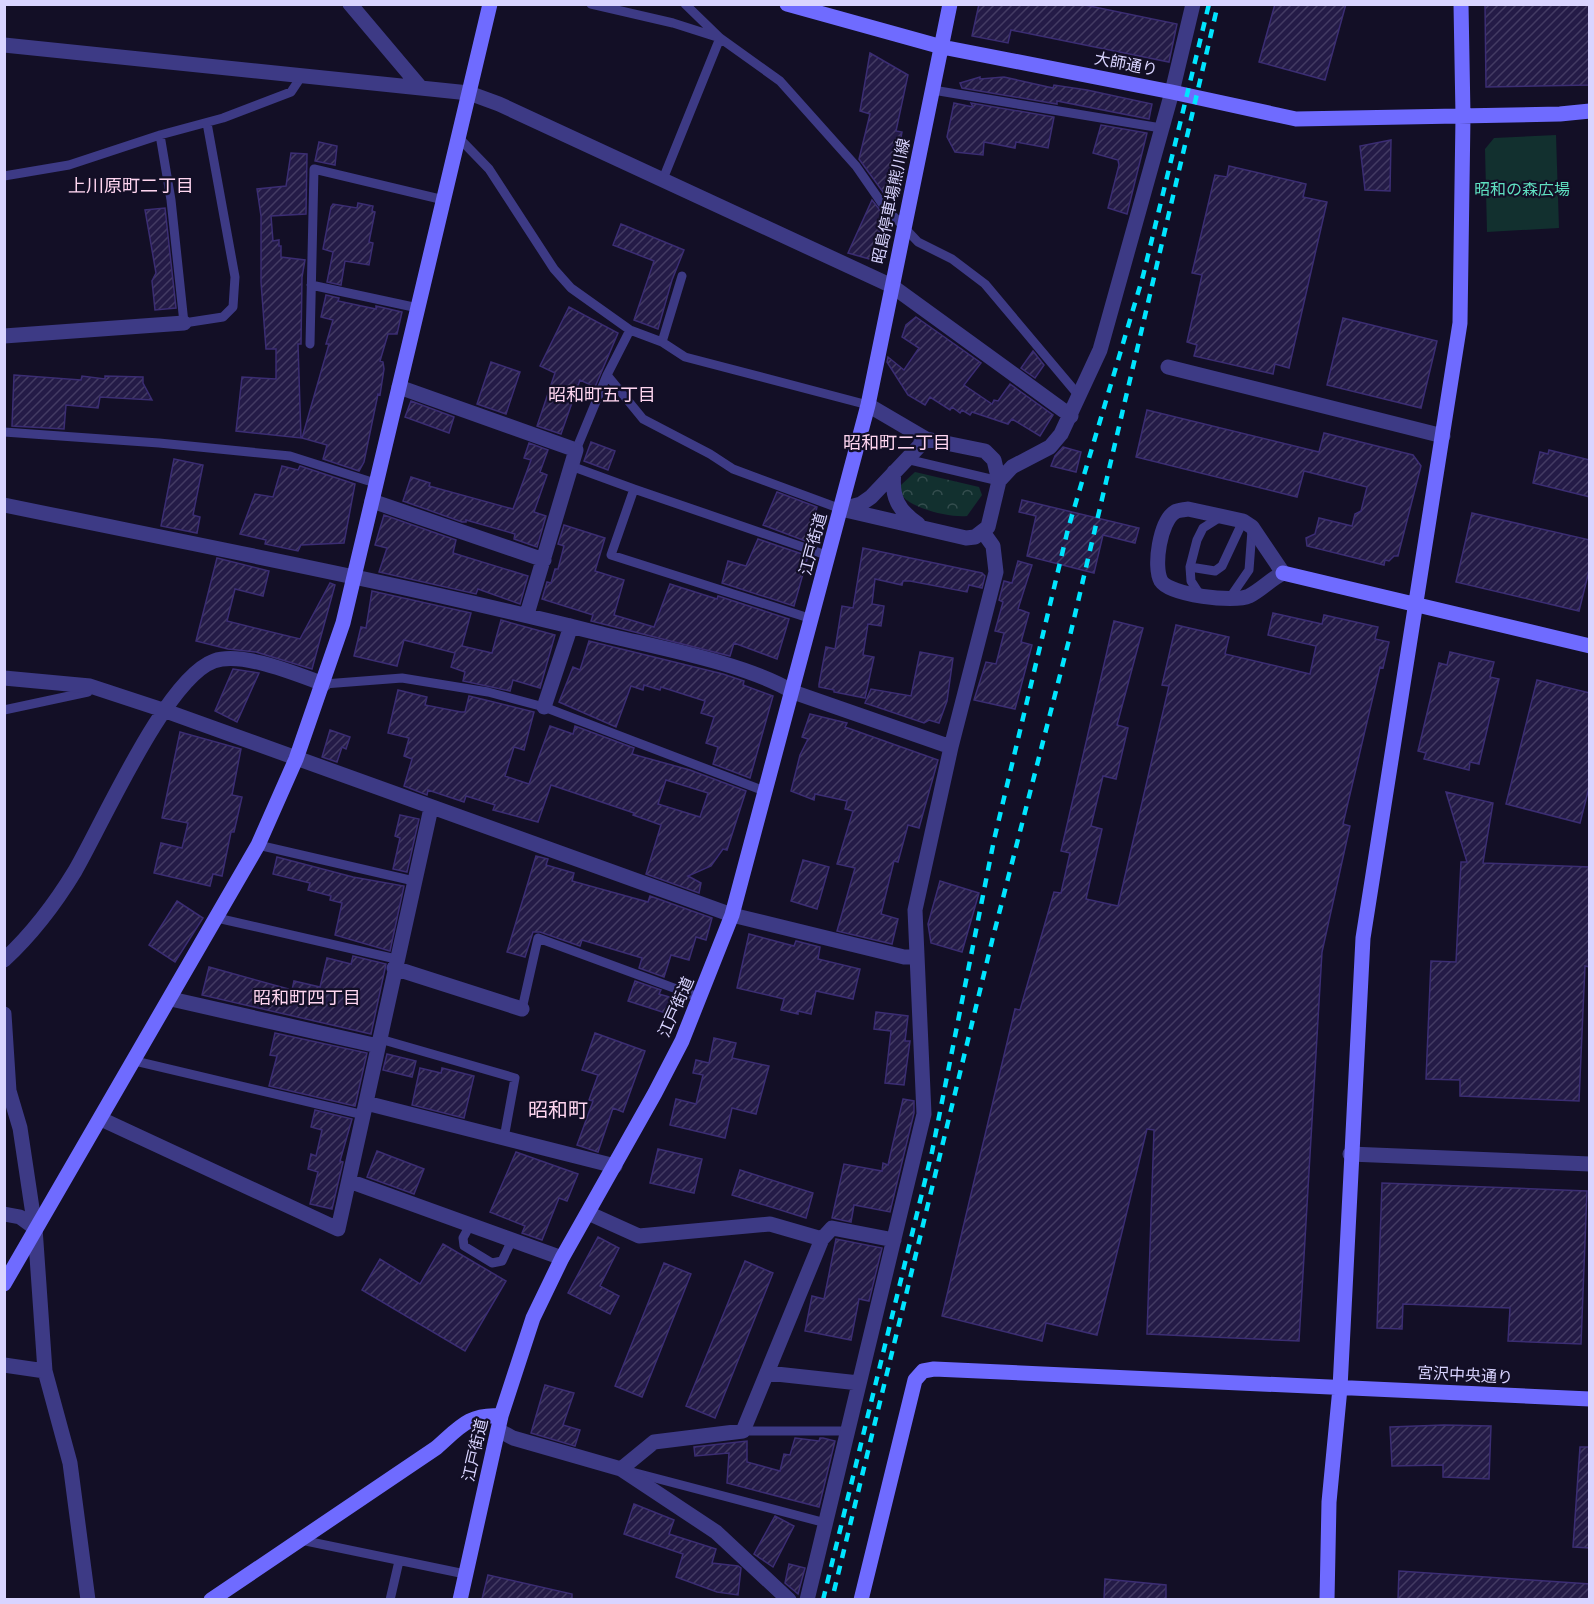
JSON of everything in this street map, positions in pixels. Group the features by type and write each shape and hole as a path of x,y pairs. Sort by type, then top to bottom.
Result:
{"street":[{"path":"350,4 421,88"},
{"path":"4,1284 171,999 258,845 296,759 324,684 354,576 490,4"},
{"name":"大師通り","path":"787,4 942,47 1296,119 1560,114 1590,111"},
{"name":"昭島停車場熊川線","path":"868,405 950,4"},
{"path":"999,481 1012,467 1050,447 1071,416 1100,350 1172,92 1193,4"},
{"path":"1327,1599 1329,1502 1340,1388 1350,1154 1363,938 1460,323 1463,116 1461,4"},
{"path":"4,45 469,93 499,104 892,286 1071,416"},
{"path":"4,336 184,323"},
{"path":"1168,367 1443,436"},
{"path":"399,387 576,450 527,614"},
{"path":"841,509 966,538 983,532 988,527 999,481 994,460 985,451 926,439 868,405"},
{"name":"江戸街道","path":"460,1599 499,1423 534,1318 562,1258 656,1093 701,998 732,915 868,405"},
{"path":"841,509 861,504 926,439"},
{"path":"894,472 892,491 894,500 909,518 923,528"},
{"path":"372,501 544,560"},
{"path":"4,505 354,576 527,614 711,662 777,682 793,692 951,747"},
{"path":"1283,573 1248,596 1228,600 1172,589 1162,583 1156,571 1156,561 1166,523 1174,513 1188,509 1247,524 1283,573 1590,646"},
{"path":"807,1599 924,1114 915,910 951,747 996,572 993,546 983,532"},
{"path":"544,707 571,626"},
{"path":"4,960 42,920 74,872 172,696 200,670 215,660 230,658 288,671 324,684"},
{"path":"4,678 90,686 164,710 732,915 892,954 916,957"},
{"path":"101,1119 338,1229 431,808"},
{"path":"395,963 522,1009"},
{"path":"171,999 379,1042"},
{"path":"4,1014 6,1062 35,1228 45,1371 70,1463 88,1599"},
{"path":"365,1109 504,1138 615,1167"},
{"path":"1350,1154 1590,1164"},
{"path":"349,1181 562,1258"},
{"path":"588,1213 639,1236 770,1224 822,1239"},
{"path":"4,1214 20,1217 35,1228"},
{"path":"621,1469 654,1442 742,1431 822,1239 832,1228 894,1240"},
{"path":"4,1365 45,1371"},
{"name":"宮沢中央通り","path":"861,1599 915,1380 923,1371 934,1369 1590,1399"},
{"path":"767,1373 859,1383"},
{"path":"212,1599 436,1448 467,1420 485,1414 499,1423 513,1438 621,1469 716,1532 789,1599"}],"lane":[{"path":"591,4 673,23 720,38"},
{"path":"685,4 720,38 780,81 856,166 883,205 904,229 918,242 952,259 985,284 1080,398"},
{"path":"663,179 720,38"},
{"path":"4,176 69,165 160,135 207,123 291,92 301,77"},
{"path":"933,90 1161,128"},
{"path":"160,135 171,200 184,323 223,317 232,307 235,277 207,123"},
{"path":"459,138 489,169 554,269 571,288 630,330 662,342 685,357 868,405"},
{"path":"310,344 314,169 444,200"},
{"path":"662,342 682,276"},
{"path":"311,285 418,308"},
{"path":"576,450 607,375 630,330"},
{"path":"607,375 643,419 710,453 733,469 841,509"},
{"path":"4,432 159,442 290,456 375,483"},
{"path":"906,459 999,481"},
{"path":"571,466 829,556"},
{"path":"634,489 611,555 812,619"},
{"path":"1200,595 1191,581 1190,567 1197,540 1203,528 1222,516"},
{"path":"1190,567 1215,571 1222,566 1247,524"},
{"path":"1228,600 1244,582 1249,570 1247,524"},
{"path":"324,684 402,678 488,692 544,707 766,792"},
{"path":"4,710 88,692 90,686"},
{"path":"258,845 414,881"},
{"path":"217,918 395,963"},
{"path":"522,1009 538,938 701,998"},
{"path":"379,1042 515,1078 504,1138"},
{"path":"135,1061 365,1109"},
{"path":"470,1225 463,1238 464,1246 492,1263 502,1261 512,1240"},
{"path":"742,1431 847,1431"},
{"path":"621,1469 826,1523"},
{"path":"299,1539 465,1574"},
{"path":"390,1599 399,1561"}],"green space":[{"name":"昭和の森広場","path":"1556,135 1559,228 1487,232 1485,149 1494,138"},
{"path":"915,472 979,487 982,495 967,516 929,511 910,502 899,491 901,485"}],"building":[{"path":"979,4 1080,4 1177,24 1169,62 1011,30 1008,43 972,36"},
{"path":"1275,4 1346,4 1325,80 1259,62"},
{"path":"1485,4 1590,4 1590,85 1486,87"},
{"path":"870,53 908,75 896,131 902,132 888,199 859,159 870,114 860,111"},
{"path":"980,77 980,79 1004,77 1053,88 1054,85 1087,90 1152,104 1149,119 1057,101 1057,104 962,88 960,83"},
{"path":"954,103 973,107 971,103 1054,117 1048,148 1016,142 1015,148 984,142 983,155 955,152 947,137"},
{"path":"1101,125 1147,133 1127,214 1108,208 1119,165 1118,160 1093,153"},
{"path":"1391,140 1390,191 1365,190 1360,146"},
{"path":"319,142 337,146 335,165 315,161"},
{"path":"291,153 307,154 306,214 271,216 273,241 279,240 281,257 305,260 302,277 301,344 298,344 301,438 236,431 242,377 276,379 276,349 266,349 261,282 261,216 257,189 286,186"},
{"path":"1229,166 1306,184 1303,197 1327,202 1289,368 1275,364 1273,374 1194,356 1197,345 1187,342 1202,275 1192,273 1215,175 1227,177"},
{"path":"872,200 883,214 873,260 848,253"},
{"path":"358,203 373,206 372,211 375,212 369,242 373,243 369,265 345,261 341,285 327,282 333,252 323,249 331,207 333,204 357,208"},
{"path":"165,208 176,308 155,310 152,281 156,273 145,210"},
{"path":"621,224 684,250 672,280 658,329 634,320 654,261 613,245"},
{"path":"326,295 339,298 338,301 402,312 397,334 388,334 380,361 383,362 384,369 380,395 378,394 364,462 359,471 323,459 327,445 302,438 329,344 326,344 333,320 321,317"},
{"path":"569,307 618,333 595,387 580,380 561,434 537,426 555,373 540,366"},
{"path":"916,317 981,363 964,385 992,404 994,400 998,401 1010,384 1053,415 1040,436 1012,419 1008,424 972,412 970,415 962,410 960,413 952,407 950,410 930,397 925,405 908,395 887,362 888,357 904,370 919,348 902,337 906,325"},
{"path":"1343,318 1437,341 1421,408 1327,385"},
{"path":"1033,351 1044,365 1035,378 1021,368"},
{"path":"491,362 520,372 506,414 477,404"},
{"path":"14,375 81,380 82,376 105,379 105,376 143,377 143,383 152,400 100,397 98,408 66,405 64,429 12,426"},
{"path":"411,401 454,417 449,433 405,417"},
{"path":"1147,410 1319,452 1324,433 1413,455 1421,466 1398,556 1394,556 1389,561 1385,560 1384,565 1307,546 1306,538 1315,534 1319,518 1352,526 1355,514 1361,511 1367,487 1304,471 1297,497 1136,457"},
{"path":"591,442 615,451 608,470 584,461"},
{"path":"529,443 548,450 540,472 547,475 534,512 546,516 537,547 514,539 515,534 466,520 462,522 403,501 411,477 430,483 429,486 513,509 531,460 524,458"},
{"path":"1063,447 1081,452 1076,472 1051,466 1055,456"},
{"path":"1549,450 1590,460 1590,497 1533,483 1540,452 1548,454"},
{"path":"174,459 203,465 193,515 200,517 197,533 161,526"},
{"path":"282,466 298,470 300,466 355,484 344,543 301,545 298,551 265,544 266,540 240,534 255,494 273,497"},
{"path":"777,492 817,507 808,542 763,525"},
{"path":"1022,500 1139,528 1135,543 1103,535 1094,573 1027,556 1036,516 1019,512"},
{"path":"1472,513 1590,540 1590,567 1579,611 1456,582"},
{"path":"384,515 456,540 453,553 528,576 520,604 478,589 476,594 379,572 387,548 375,545"},
{"path":"564,525 605,538 595,571 624,580 614,615 654,627 670,584 717,599 718,596 789,619 777,659 734,643 730,656 591,621 593,615 542,599 547,582 551,583 555,569 558,569 564,546 558,544"},
{"path":"758,539 808,556 794,606 722,583 728,561 746,566"},
{"path":"863,548 982,573 985,576 982,588 969,585 967,592 910,581 903,581 902,585 875,579 872,604 884,606 881,626 868,624 863,655 874,657 865,698 819,687 826,647 835,649 842,606 853,608"},
{"path":"217,558 269,571 263,596 235,589 227,621 300,639 330,583 335,585 312,669 256,652 228,649 196,641"},
{"path":"1018,561 1032,565 1018,609 1029,613 1021,642 1032,645 1015,709 974,700 986,662 996,664 1004,633 995,631 1003,602 999,600 1004,581 1012,583"},
{"path":"372,591 471,613 462,646 492,653 501,620 555,635 540,688 513,680 510,691 463,681 465,672 451,667 455,653 404,640 397,666 354,656 361,627 366,628"},
{"path":"1273,613 1322,624 1324,615 1378,627 1375,639 1389,642 1383,668 1380,667 1343,824 1350,826 1322,952 1299,1341 1147,1334 1154,1130 1147,1129 1097,1335 1046,1323 1042,1341 942,1316 1015,1009 1020,1010 1054,892 1061,893 1070,853 1061,851 1114,621 1143,628 1117,725 1128,728 1116,779 1103,776 1091,826 1102,829 1086,899 1118,906 1169,686 1162,685 1176,625 1229,637 1225,654 1310,674 1316,646 1268,635"},
{"path":"589,641 723,674 744,681 743,685 773,696 750,778 713,764 718,747 706,743 714,717 701,713 705,701 661,687 660,690 644,685 643,690 631,686 616,727 559,702 573,667 580,670"},
{"path":"920,652 953,658 947,701 939,723 929,720 924,723 865,703 871,689 911,696"},
{"path":"1450,652 1494,662 1490,677 1499,679 1479,764 1470,762 1469,770 1424,759 1426,753 1418,751 1439,663 1447,665"},
{"path":"233,669 259,673 237,722 215,711"},
{"path":"1537,680 1590,693 1590,784 1580,823 1506,804"},
{"path":"398,690 427,697 425,705 461,712 465,712 469,696 534,712 524,750 514,747 505,776 529,784 550,726 573,734 575,726 634,748 632,754 690,770 746,791 727,850 723,849 711,866 688,876 701,883 699,893 646,874 661,825 633,815 634,813 551,785 538,822 493,810 495,805 466,796 464,802 428,790 427,795 404,786 412,759 404,756 409,738 388,733","holes":["666,780 708,793 700,817 658,804"]},
{"path":"810,714 847,723 845,727 938,760 919,828 908,825 898,862 894,861 881,914 898,919 892,944 837,931 855,868 837,864 853,811 845,809 847,801 815,794 814,800 791,791 800,755 808,739 802,737"},
{"path":"330,730 350,737 346,749 342,747 337,762 322,757"},
{"path":"180,732 241,749 232,795 242,797 234,832 231,832 222,876 213,874 210,886 154,873 161,843 182,848 188,823 162,818"},
{"path":"1446,792 1493,803 1483,863 1590,867 1590,967 1585,966 1579,1101 1460,1096 1460,1080 1426,1079 1431,961 1456,962 1461,862 1467,862"},
{"path":"400,815 419,819 407,872 393,869 400,838 395,836"},
{"path":"536,856 548,859 546,865 574,873 572,881 648,902 650,896 712,918 706,940 696,937 689,960 671,955 664,977 639,968 642,958 582,940 580,946 540,932 533,932 525,957 507,952"},
{"path":"277,857 353,877 404,886 390,951 335,935 342,903 330,900 331,896 308,890 310,883 273,874"},
{"path":"803,860 829,867 817,909 791,901"},
{"path":"940,881 979,893 962,952 931,943 928,924"},
{"path":"177,901 203,918 175,962 149,945"},
{"path":"749,934 794,946 796,941 820,947 818,959 860,969 853,999 816,991 811,1014 798,1011 798,1014 781,1010 784,999 737,988"},
{"path":"353,956 386,964 371,1034 202,995 209,967 292,990 294,981 320,987 327,958 351,964"},
{"path":"635,981 661,990 659,994 680,1000 675,1016 628,1001"},
{"path":"876,1012 908,1016 905,1041 910,1041 904,1085 885,1083 891,1031 874,1029"},
{"path":"275,1033 367,1053 355,1106 269,1086 277,1056 270,1055"},
{"path":"595,1033 645,1051 623,1112 613,1108 598,1152 577,1145 593,1101 589,1100 598,1075 582,1070"},
{"path":"714,1038 736,1043 732,1058 769,1066 756,1114 732,1108 725,1138 670,1125 676,1099 696,1104 703,1075 693,1073 696,1060 709,1063"},
{"path":"387,1054 416,1061 412,1077 383,1070"},
{"path":"420,1068 441,1073 442,1068 474,1076 464,1118 412,1105"},
{"path":"903,1099 914,1101 914,1113 890,1212 854,1205 851,1222 832,1218 844,1164 882,1171 883,1163 888,1165"},
{"path":"315,1110 352,1119 340,1161 343,1162 332,1209 310,1204 318,1172 308,1169 311,1154 316,1156 322,1130 311,1127"},
{"path":"658,1149 702,1159 694,1193 650,1183"},
{"path":"377,1151 424,1169 414,1194 367,1177"},
{"path":"516,1152 578,1174 567,1201 559,1198 542,1240 522,1233 525,1226 490,1212"},
{"path":"740,1170 813,1193 806,1218 732,1195"},
{"path":"1382,1183 1587,1191 1581,1344 1508,1341 1510,1308 1403,1304 1402,1329 1377,1328"},
{"path":"598,1237 619,1248 600,1286 619,1296 610,1314 568,1293"},
{"path":"836,1239 882,1248 869,1301 859,1299 851,1340 805,1331 812,1296 824,1299"},
{"path":"443,1244 506,1281 465,1351 362,1290 380,1259 420,1284"},
{"path":"745,1261 773,1273 715,1418 686,1406"},
{"path":"664,1263 691,1274 642,1397 615,1386"},
{"path":"545,1385 574,1393 563,1425 580,1430 575,1446 531,1433"},
{"path":"1491,1426 1489,1479 1443,1477 1443,1465 1392,1466 1390,1427"},
{"path":"795,1438 819,1441 823,1438 835,1441 819,1507 727,1483 729,1453 695,1456 694,1447 747,1441 747,1462 780,1471 784,1454 790,1455"},
{"path":"1580,1447 1590,1447 1590,1548 1573,1547"},
{"path":"634,1504 674,1520 669,1534 716,1549 712,1563 741,1568 738,1595 717,1592 676,1577 683,1554 624,1534"},
{"path":"775,1516 794,1526 773,1567 754,1554"},
{"path":"789,1564 805,1568 798,1594 785,1583"},
{"path":"1399,1571 1590,1584 1590,1599 1398,1599"},
{"path":"488,1575 572,1594 572,1599 482,1599"},
{"path":"1105,1579 1166,1585 1166,1599 1104,1599"}],"railway":[{"path":"823,1600 932,1152 994,840 1068,529 1143,276 1209,4"},
{"path":"834,1591 992,941 1069,640 1218,4"}],"district":[{"name":"上川原町二丁目","path":"131,186"},
{"name":"昭和町五丁目","path":"602,395"},
{"name":"昭和町二丁目","path":"897,443"},
{"name":"昭和町四丁目","path":"307,998"},
{"name":"昭和町","path":"558,1110"}]}
